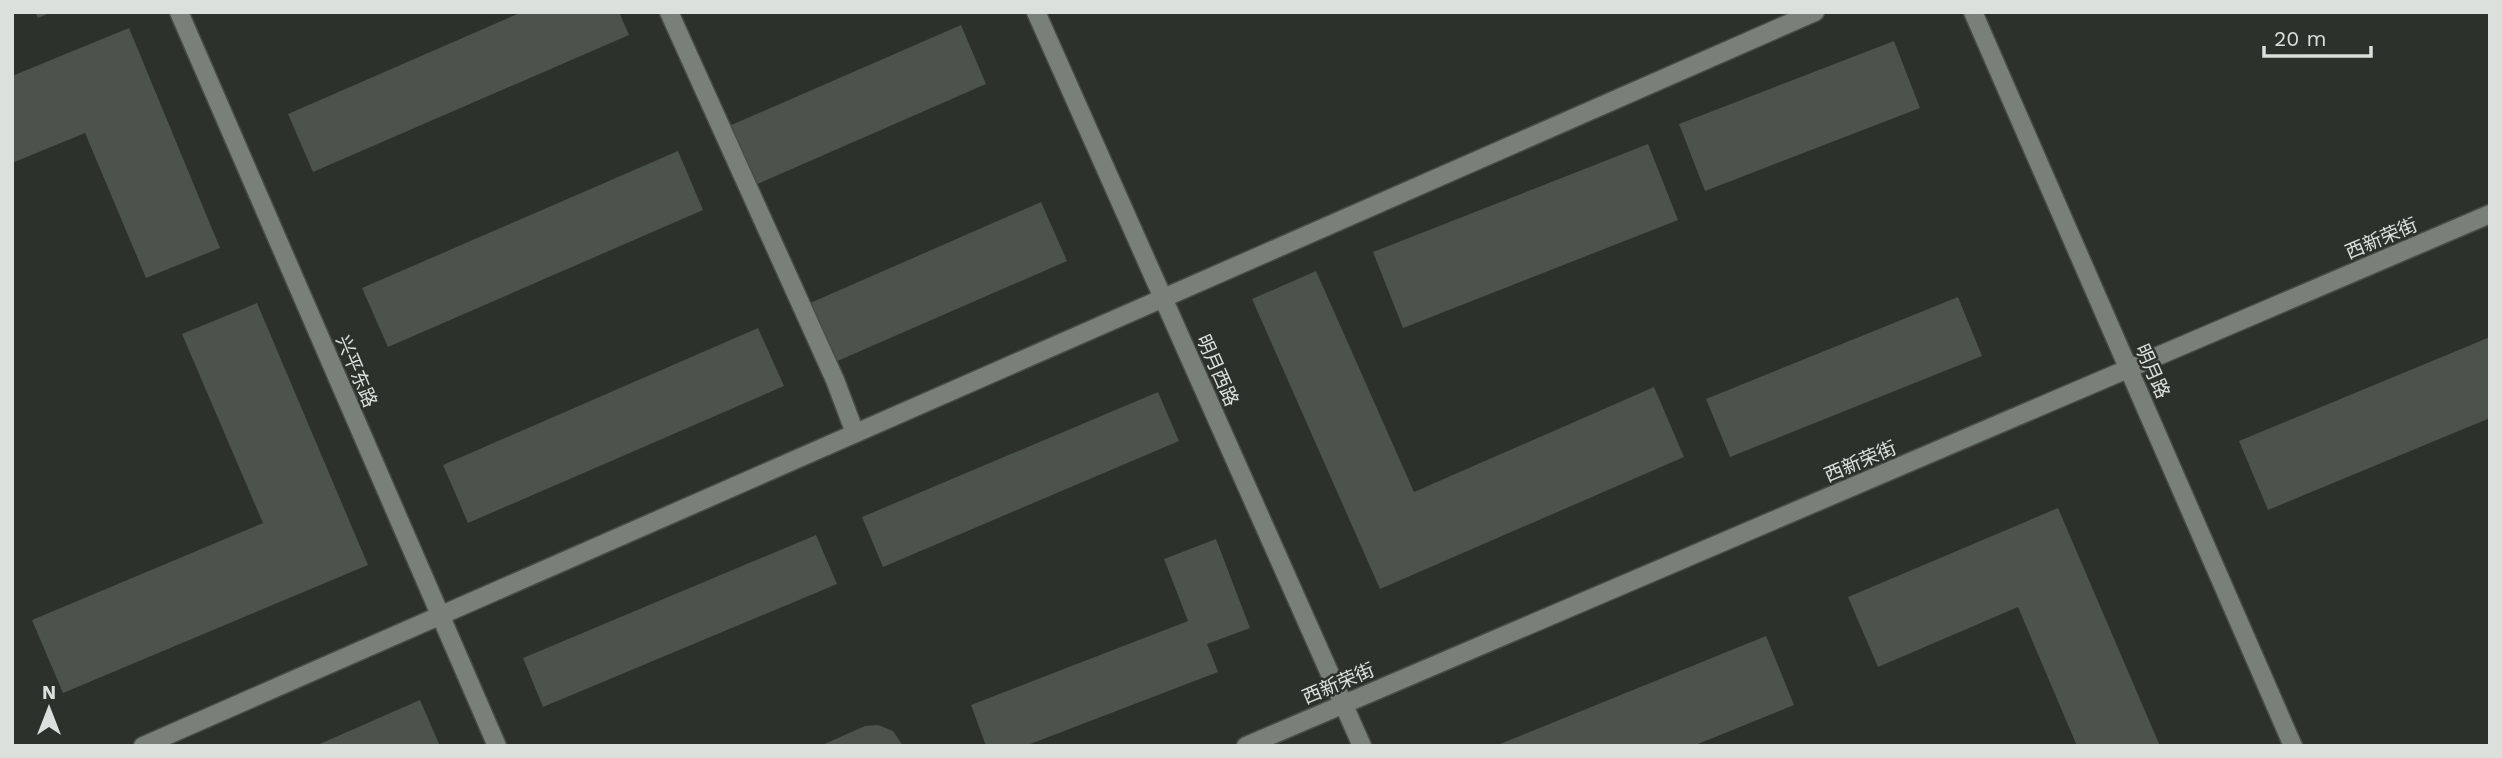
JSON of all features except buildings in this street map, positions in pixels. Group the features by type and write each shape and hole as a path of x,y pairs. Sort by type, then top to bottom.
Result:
{"street":[{"name":"兴平东路","path":"179,12 497,746"},
{"path":"669,12 835,380 855,433"},
{"name":"明月西路","path":"1035,12 1363,746"},
{"path":"144,746 1815,12"},
{"name":"明月路","path":"1973,12 2293,746"},
{"name":"西新荣街","path":"1247,746 2490,214"}]}
